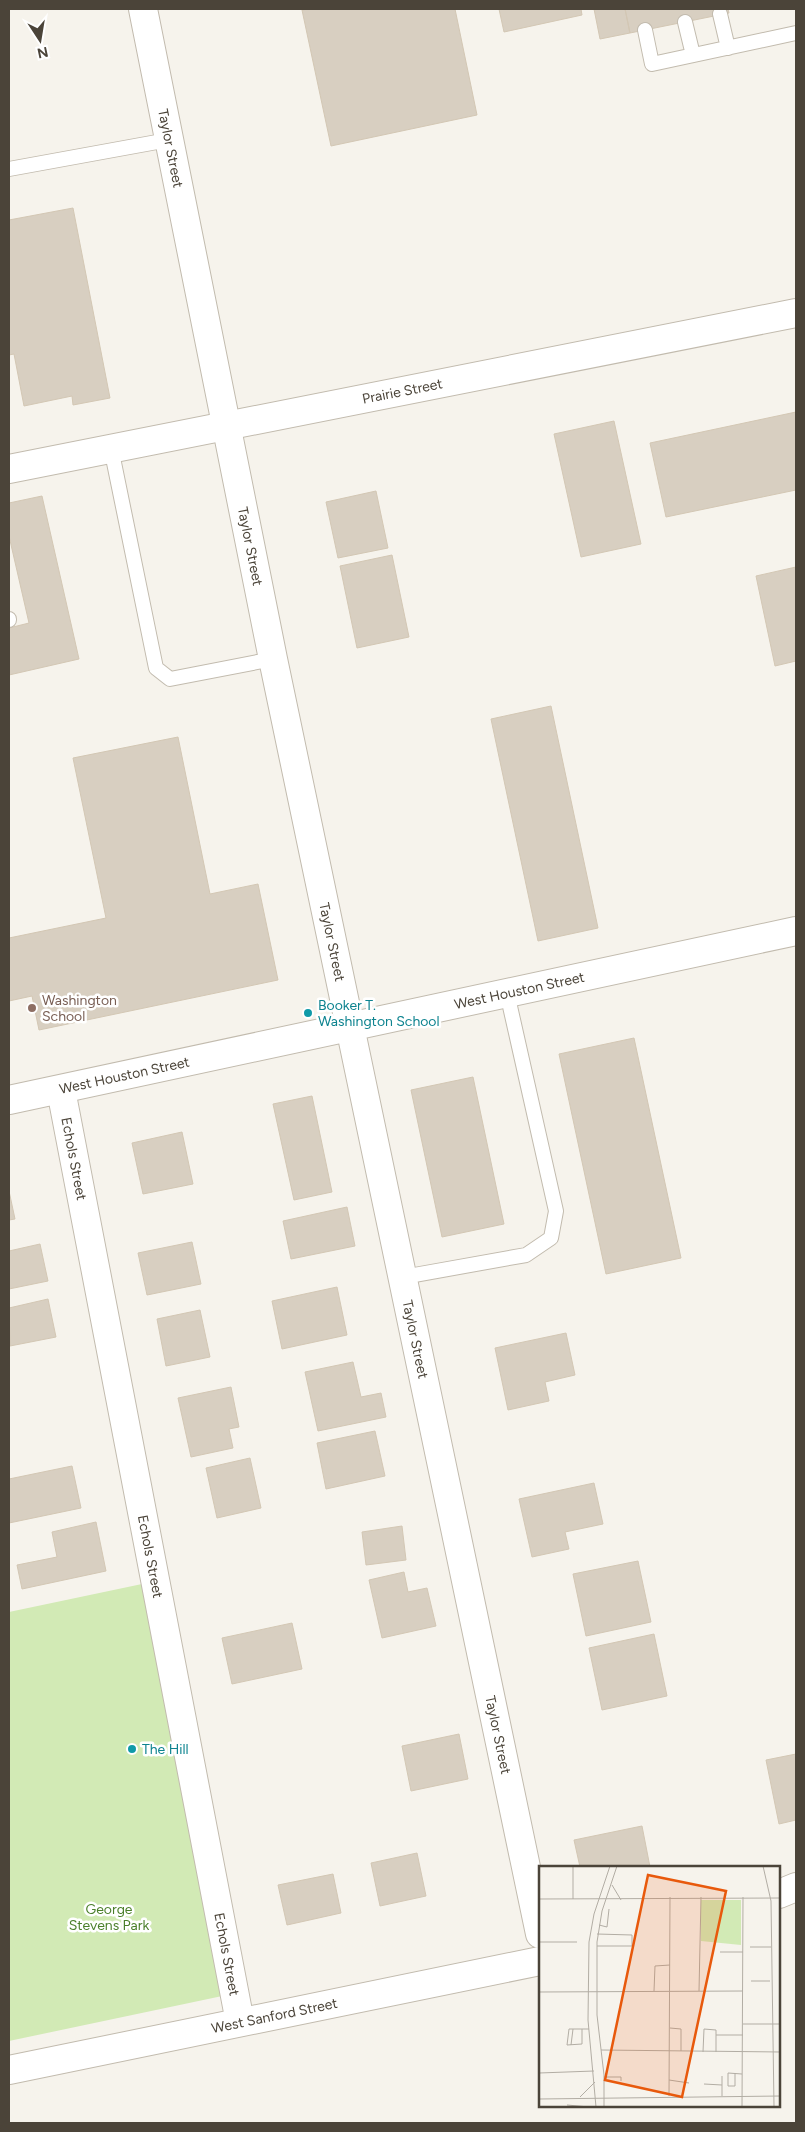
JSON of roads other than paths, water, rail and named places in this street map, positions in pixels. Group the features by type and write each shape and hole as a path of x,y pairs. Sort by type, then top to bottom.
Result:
{"street":[{"name":"Taylor Street","path":"143,9 168,140 228,426 273,659 352,1028 539,1929"},
{"name":"Prairie Street","path":"9,469 796,313"},
{"name":"West Houston Street","path":"9,1100 352,1028 796,931"},
{"name":"Echols Street","path":"61,1090 240,2022"},
{"path":"780,1894 796,1887"},
{"name":"West Sanford Street","path":"9,2070 539,1961"}],"lane":[{"path":"720,14 728,48"},
{"path":"685,22 693,55"},
{"path":"645,30 652,64 796,33"},
{"path":"9,170 168,140"},
{"path":"111,448 156,668 170,679 273,659"},
{"path":"403,1277 526,1255 551,1238 556,1211 507,993"}],"place":[{"name":"Washington School","path":"32,1008"},
{"name":"Booker T. Washington School","path":"308,1013"},
{"name":"The Hill","path":"132,1749"}],"park label":[{"name":"George Stevens Park","path":"109,1918"}]}
